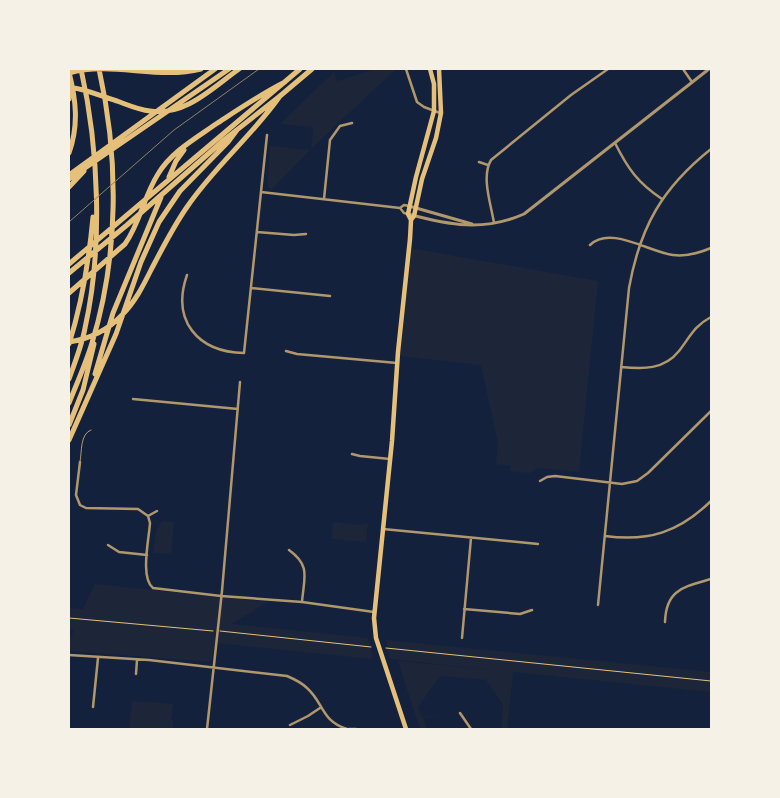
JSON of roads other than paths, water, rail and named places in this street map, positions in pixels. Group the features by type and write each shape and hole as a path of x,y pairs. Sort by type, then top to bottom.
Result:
{"highway":[{"path":"69,379 85,330 93,284 96,244 95,190 89,117 80,69"},
{"path":"69,425 86,379 101,309 110,248 113,182 109,130 99,69"},
{"path":"69,74 92,70 113,70 173,74 201,69"},
{"path":"69,179 118,138 215,69"},
{"path":"69,175 92,164 229,69"},
{"path":"69,87 85,90 138,108 156,112 186,106 238,69"},
{"path":"69,264 300,69"},
{"path":"69,273 236,130 312,69"},
{"path":"69,74 69,99"},
{"path":"69,74 76,109 74,138 69,153"},
{"path":"69,292 125,244 152,185 166,162 202,134 263,93 285,82"},
{"path":"69,343 94,335 121,317 136,298 176,224 196,194 233,150 266,116 280,96"},
{"path":"69,440 116,334 141,262 159,222 180,191 228,142 236,130"},
{"path":"88,396 113,313 174,166 183,151 202,134"},
{"path":"69,187 82,169"},
{"path":"69,343 86,271 95,190"},
{"path":"69,403 90,349 101,309"}],"main road":[{"path":"413,218 408,214 409,206 434,111 434,84 430,69"},
{"path":"406,729 376,638 374,612 390,459 397,363 413,218 422,179 436,138 441,113 439,69"}],"street":[{"path":"406,69 417,102 441,113"},
{"path":"494,223 487,179 488,165 494,157 606,69"},
{"path":"683,69 692,82"},
{"path":"413,218 460,226 494,223 512,219 530,210 709,69"},
{"path":"324,199 330,140 340,126 352,122"},
{"path":"187,275 183,287 182,301 184,316 192,330 203,342 216,349 244,353 267,135"},
{"path":"616,143 631,172 642,184 662,199"},
{"path":"598,605 629,288 639,245 662,199 688,169 711,149"},
{"path":"479,162 488,165"},
{"path":"261,192 400,208 404,205 475,224"},
{"path":"400,208 404,213 408,214"},
{"path":"257,232 306,234"},
{"path":"590,245 606,237 620,239 666,254 680,256 711,248"},
{"path":"251,288 330,296"},
{"path":"621,367 642,369 662,365 680,350 695,328 711,316"},
{"path":"286,351 297,354 397,363"},
{"path":"208,729 222,596 240,382"},
{"path":"133,399 238,409"},
{"path":"540,481 547,477 555,476 610,483 629,483 643,478 711,411"},
{"path":"352,454 390,459"},
{"path":"80,462 76,495 80,506 86,508 138,509 148,516 150,523 147,580 150,586 156,589 302,602 374,612"},
{"path":"604,536 630,539 664,533 690,520 711,502"},
{"path":"148,516 157,511"},
{"path":"383,529 538,544"},
{"path":"462,638 471,538"},
{"path":"108,545 119,552 147,555"},
{"path":"289,550 299,557 304,566 302,602"},
{"path":"665,622 667,604 675,593 711,579"},
{"path":"464,609 520,614 532,610"},
{"path":"69,655 149,660 287,676 307,688 320,708 337,726 356,729"},
{"path":"93,707 98,658"},
{"path":"136,674 137,660"},
{"path":"290,725 320,708"},
{"path":"460,713 471,729"}],"lane":[{"path":"80,462 83,437 90,430"}],"railway":[{"path":"69,222 174,130 259,69"}]}
